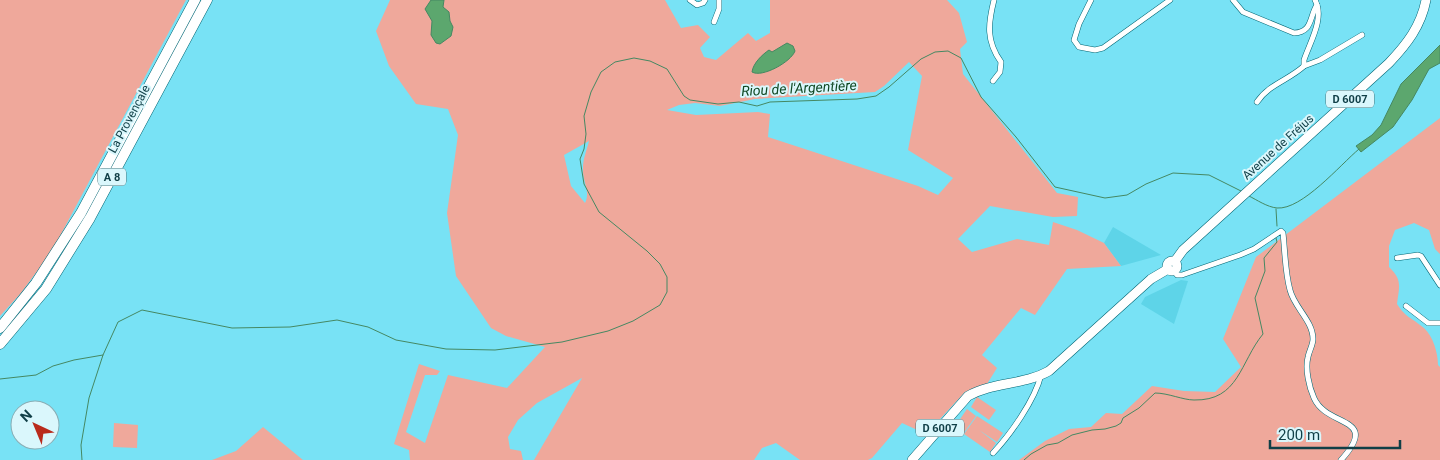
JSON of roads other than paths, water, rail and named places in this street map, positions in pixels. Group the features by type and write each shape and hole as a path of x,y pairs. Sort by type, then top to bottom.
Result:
{"highway":[{"name":"La Provençale","path":"0,328 36,284 81,213 195,0"},
{"name":"La Provençale","path":"0,344 46,289 81,232 207,0"}],"main road":[{"name":"Avenue de Fréjus","path":"912,460 968,396 981,390 1041,375 1056,366 1152,279 1172,267 1183,250 1400,51 1414,34 1426,0"}],"street":[{"path":"690,0 698,5 705,0"},
{"path":"714,22 719,9 719,0"},
{"path":"993,81 1000,72 1001,62 993,49 991,40 990,18 994,0"},
{"path":"1091,0 1079,24 1074,40 1078,47 1095,50 1103,48 1170,0"},
{"path":"1232,0 1244,12 1294,33 1303,32 1308,28 1316,2"},
{"path":"1304,66 1304,60 1318,16 1316,2"},
{"path":"1257,102 1276,83 1362,35"},
{"path":"1172,267 1177,275 1182,275 1240,255 1281,231 1283,233 1290,290 1313,338 1307,358 1307,369 1312,393 1323,411 1332,417 1345,421 1355,430 1354,443 1341,460"},
{"path":"1397,258 1421,256 1440,285"},
{"path":"1406,306 1428,323 1440,323"},
{"path":"993,454 1008,436 1022,414 1041,375"}],"waterway":[{"name":"Riou de l'Argentière","path":"82,460 81,445 89,398 103,355 118,322 142,310 232,328 290,327 337,320 368,327 396,340 446,349 495,350 562,342 608,331 633,321 660,305 667,292 667,277 660,264 599,212 584,184 580,159 584,149 586,134 584,116 591,92 601,72 615,62 634,58 650,61 667,69 684,96 690,100 718,104 739,102 757,106 770,102 857,99 876,96 921,59 935,52 948,51 961,58 981,97 1016,137 1055,187 1105,198 1127,195 1146,184 1173,173 1209,175 1241,191"},
{"name":"Riou de l'Argentière","path":"1249,196 1266,205 1277,208 1287,207 1309,194 1359,149"},
{"path":"1276,209 1277,226"},
{"path":"1024,460 1047,445 1058,443 1072,435 1116,426 1121,423 1123,418 1139,408 1155,393 1185,399 1209,399 1221,394 1230,387 1263,334 1255,298 1265,271 1264,258 1277,242 1276,238"},
{"path":"0,379 36,375 53,366 103,355"}]}
